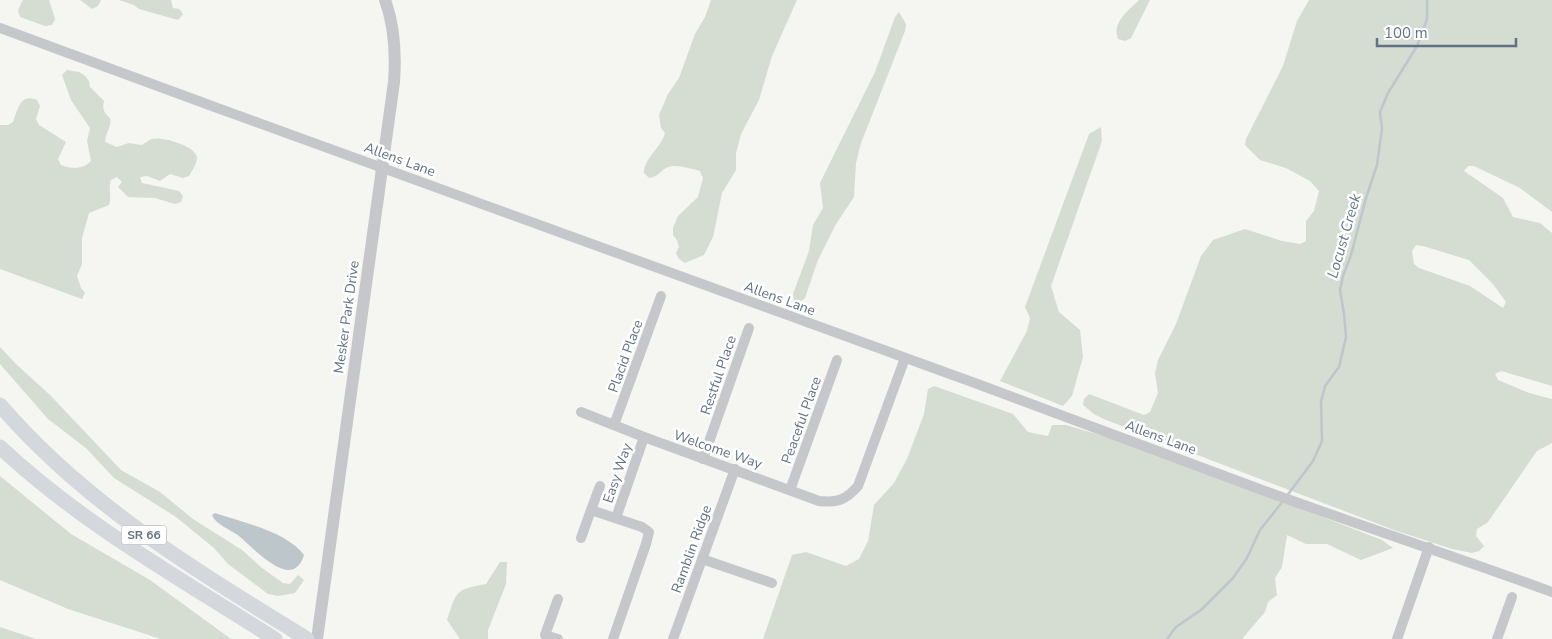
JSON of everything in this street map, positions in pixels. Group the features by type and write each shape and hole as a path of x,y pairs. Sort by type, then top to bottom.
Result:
{"main road":[{"name":"SR 66","path":"0,406 54,461 114,512 187,564 307,639"},
{"name":"SR 66","path":"0,447 48,490 89,520 275,639"}],"street":[{"name":"Mesker Park Drive","path":"317,639 395,64 393,30 385,0"},
{"name":"Allens Lane","path":"0,28 1264,491 1429,547 1552,592"},
{"name":"Placid Place","path":"614,425 662,296"},
{"name":"Restful Place","path":"703,459 749,328"},
{"name":"Welcome Way","path":"581,412 644,438 735,469 819,501 839,501 847,497 858,486 905,358"},
{"name":"Peaceful Place","path":"790,490 837,360"},
{"name":"Easy Way","path":"616,518 644,438"},
{"name":"Ramblin Ridge","path":"673,639 735,469"},
{"path":"581,538 600,486"},
{"path":"592,510 649,532 614,639"},
{"path":"1397,639 1429,547"},
{"path":"702,559 772,582"},
{"path":"1497,639 1512,597"},
{"path":"558,599 544,637 558,639"}],"shaded area":[{"path":"23,0 49,0 55,19 52,25 45,26 20,17 18,10"},
{"path":"80,0 101,0 98,6 92,9"},
{"path":"119,0 171,0 173,8 179,9 183,14 178,20 139,9 134,5"},
{"path":"711,0 797,0 772,56 759,100 741,134 736,153 736,170 722,193 713,237 704,255 685,263 679,259 676,253 679,247 673,235 673,228 678,216 698,197 703,178 700,171 674,166 666,168 649,178 644,173 647,163 665,133 661,128 659,115 668,94 679,78 695,34 705,17"},
{"path":"1139,0 1150,0 1131,38 1125,41 1118,39 1117,27 1119,22"},
{"path":"1309,0 1552,0 1552,212 1520,188 1474,166 1468,166 1464,171 1503,198 1513,217 1540,223 1552,233 1552,386 1501,371 1495,374 1498,380 1529,393 1552,399 1552,443 1537,451 1488,522 1477,529 1476,536 1484,546 1479,551 1472,553 1452,549 1394,530 1106,420 1094,414 1083,405 1084,399 1089,394 1144,415 1150,412 1158,393 1155,373 1158,360 1176,324 1201,256 1213,240 1245,229 1282,241 1300,244 1306,241 1306,221 1314,211 1319,191 1310,181 1286,168 1260,160 1245,145 1246,139 1283,66 1297,21","holes":["1416,245 1469,260 1493,284 1506,302 1503,308 1470,286 1419,268 1414,264 1412,251"]},
{"path":"899,12 906,24 905,31 861,143 856,163 854,197 836,224 818,260 805,298 800,302 794,301 793,294 809,251 813,225 823,208 820,183 875,72 895,17"},
{"path":"67,70 79,72 85,76 89,81 90,87 104,101 104,111 110,118 105,142 117,147 129,143 142,145 152,139 163,139 185,146 197,158 189,176 183,178 170,174 160,181 147,176 140,177 142,183 179,191 183,196 181,202 175,204 155,198 128,197 118,187 122,182 117,177 111,180 109,205 89,213 82,238 82,264 77,276 85,293 82,299 0,269 0,125 8,125 13,122 18,107 23,100 31,98 37,100 40,106 36,119 39,125 66,142 58,159 61,165 77,168 91,161 87,141 90,128 71,100 62,75"},
{"path":"1101,127 1102,141 1051,286 1059,312 1080,330 1083,357 1072,396 1063,406 1000,381 1027,331 1030,318 1025,307 1089,134"},
{"path":"0,347 50,395 121,470 160,492 193,519 242,550 283,583 290,584 298,575 304,580 295,593 278,596 268,594 228,564 214,548 176,517 114,478 87,449 48,419 0,364"},
{"path":"934,386 1013,414 1028,432 1048,436 1052,425 1066,425 1151,450 1382,540 1393,548 1361,560 1327,544 1306,544 1287,535 1282,567 1275,578 1277,595 1268,602 1265,612 1242,639 763,639 792,555 806,552 846,566 859,559 868,541 874,505 894,483 907,459 924,414 928,389"},
{"path":"0,476 71,534 150,580 231,639 161,639 68,609 0,580"},
{"path":"215,513 251,524 287,540 304,555 298,566 291,570 282,569 273,564 239,536 216,521 212,515"},
{"path":"500,562 507,562 506,584 488,630 488,639 460,639 447,620 456,597 463,590 486,584"},
{"path":"0,627 36,639 0,639"}],"waterway":[{"name":"Locust Creek","path":"1286,497 1313,461 1322,441 1321,402 1325,386 1339,367 1346,337 1340,290 1377,165 1382,129 1380,112 1388,93 1417,46 1427,19 1427,0"},
{"name":"Locust Creek","path":"1167,639 1176,627 1201,610 1233,578 1247,558 1260,530 1283,501"}]}
